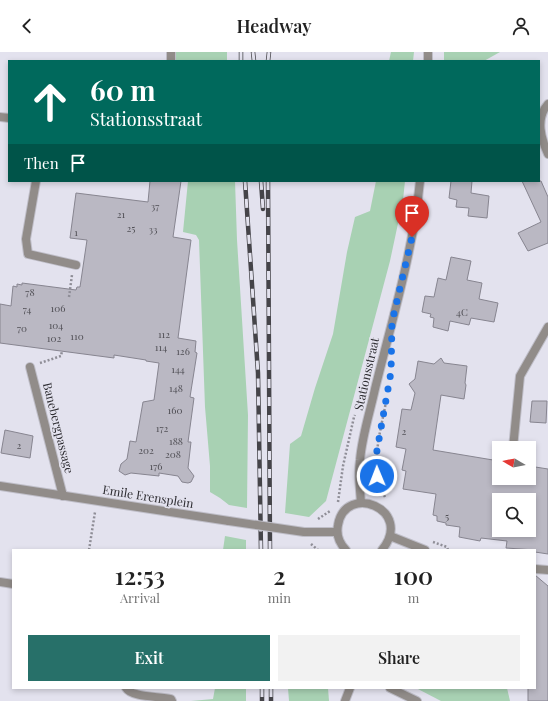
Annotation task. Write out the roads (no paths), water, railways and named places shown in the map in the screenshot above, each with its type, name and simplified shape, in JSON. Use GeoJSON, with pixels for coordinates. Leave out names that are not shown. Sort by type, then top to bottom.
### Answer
{"type":"FeatureCollection","features":[{"type":"Feature","properties":{"kind":"street"},"geometry":{"type":"LineString","coordinates":[[548,104],[540,122],[540,133],[548,154]]}},
{"type":"Feature","properties":{"kind":"street"},"geometry":{"type":"LineString","coordinates":[[36,182],[26,239],[28,254],[75,265]]}},
{"type":"Feature","properties":{"kind":"street","name":"Stationsstraat"},"geometry":{"type":"LineString","coordinates":[[361,503],[359,473],[361,448],[410,251],[420,182]]}},
{"type":"Feature","properties":{"kind":"street"},"geometry":{"type":"LineString","coordinates":[[514,441],[520,376],[548,327]]}},
{"type":"Feature","properties":{"kind":"street","name":"Banebergpassage"},"geometry":{"type":"LineString","coordinates":[[30,367],[63,496]]}},
{"type":"Feature","properties":{"kind":"street","name":"Emile Erensplein"},"geometry":{"type":"LineString","coordinates":[[0,486],[304,532],[337,532]]}},
{"type":"Feature","properties":{"kind":"street"},"geometry":{"type":"LineString","coordinates":[[345,549],[341,544],[337,532],[338,524],[343,513],[353,505],[361,503],[370,503],[377,506],[384,511],[390,523],[390,536],[387,544],[383,549]]}},
{"type":"Feature","properties":{"kind":"street"},"geometry":{"type":"LineString","coordinates":[[390,536],[423,549]]}},
{"type":"Feature","properties":{"kind":"street"},"geometry":{"type":"LineString","coordinates":[[536,569],[548,570]]}},
{"type":"Feature","properties":{"kind":"street"},"geometry":{"type":"LineString","coordinates":[[0,582],[12,584]]}},
{"type":"Feature","properties":{"kind":"street"},"geometry":{"type":"LineString","coordinates":[[127,689],[138,695],[165,697],[171,699],[172,701]]}},
{"type":"Feature","properties":{"kind":"street"},"geometry":{"type":"LineString","coordinates":[[345,701],[350,689]]}},
{"type":"Feature","properties":{"kind":"street"},"geometry":{"type":"LineString","coordinates":[[392,689],[417,701]]}},
{"type":"Feature","properties":{"kind":"railway"},"geometry":{"type":"LineString","coordinates":[[241,52],[241,60]]}},
{"type":"Feature","properties":{"kind":"railway"},"geometry":{"type":"LineString","coordinates":[[253,52],[254,60]]}},
{"type":"Feature","properties":{"kind":"railway"},"geometry":{"type":"LineString","coordinates":[[268,60],[269,52]]}},
{"type":"Feature","properties":{"kind":"railway"},"geometry":{"type":"LineString","coordinates":[[245,182],[258,373],[261,549]]}},
{"type":"Feature","properties":{"kind":"railway"},"geometry":{"type":"LineString","coordinates":[[261,182],[263,209]]}},
{"type":"Feature","properties":{"kind":"railway"},"geometry":{"type":"LineString","coordinates":[[268,182],[270,549]]}},
{"type":"Feature","properties":{"kind":"railway"},"geometry":{"type":"LineString","coordinates":[[262,689],[262,701]]}},
{"type":"Feature","properties":{"kind":"railway"},"geometry":{"type":"LineString","coordinates":[[271,689],[271,701]]}}]}
